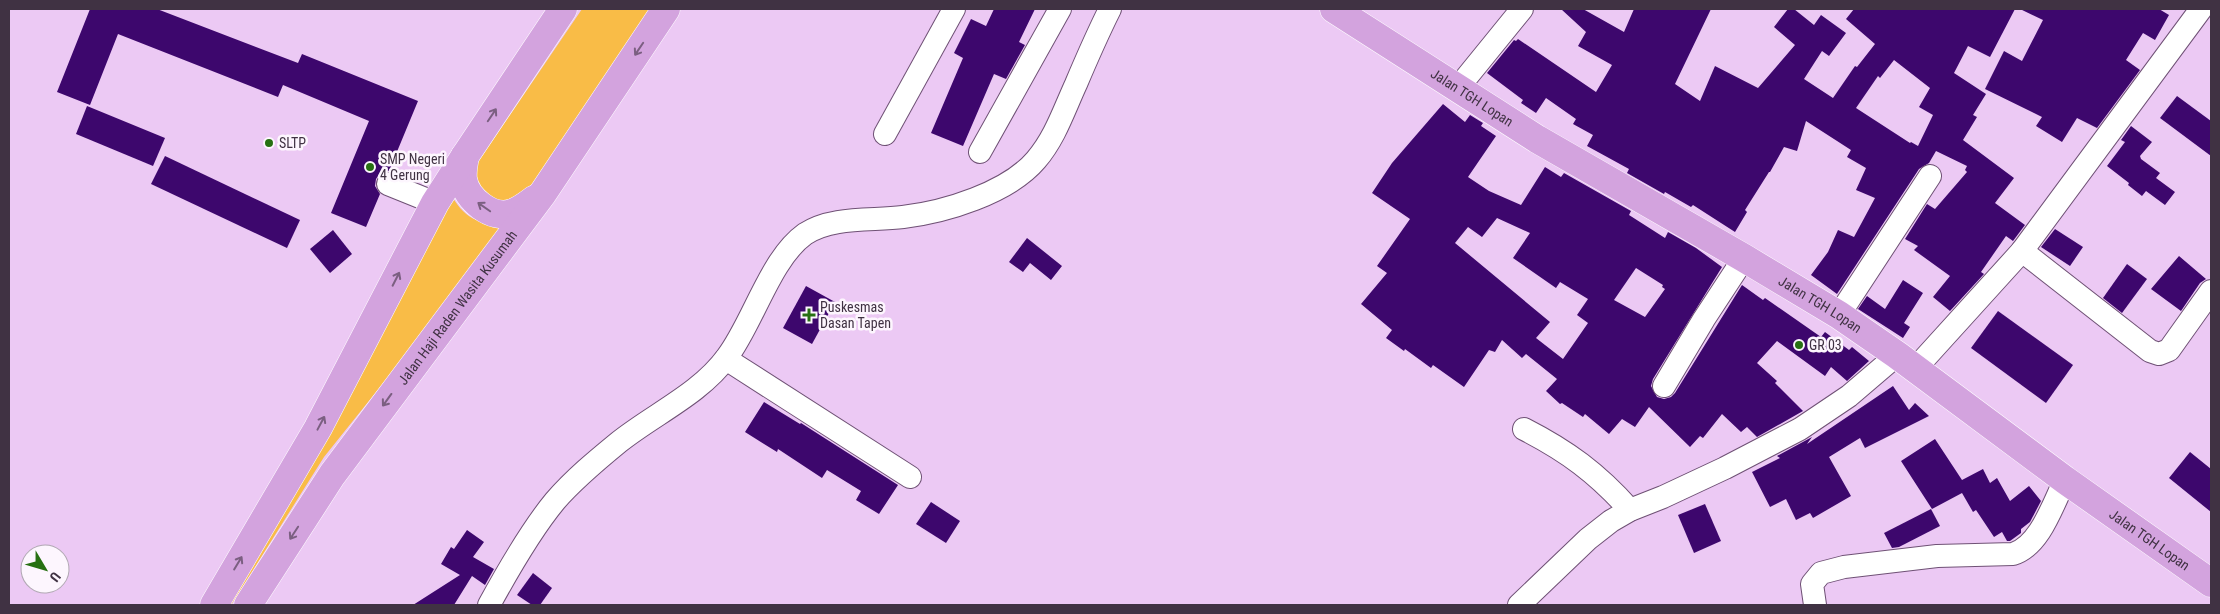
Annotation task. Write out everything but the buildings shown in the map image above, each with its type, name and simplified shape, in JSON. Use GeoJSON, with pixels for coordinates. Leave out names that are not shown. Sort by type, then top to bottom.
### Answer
{"type":"FeatureCollection","features":[{"type":"Feature","properties":{"kind":"highway"},"geometry":{"type":"LineString","coordinates":[[214,605],[318,428],[436,204],[465,156],[563,9]]}},
{"type":"Feature","properties":{"kind":"highway","name":"Jalan Haji Raden Wasita Kusumah"},"geometry":{"type":"LineString","coordinates":[[248,605],[332,475],[542,193],[666,9]]}},
{"type":"Feature","properties":{"kind":"highway"},"geometry":{"type":"LineString","coordinates":[[1334,9],[1409,55]]}},
{"type":"Feature","properties":{"kind":"highway"},"geometry":{"type":"LineString","coordinates":[[1355,9],[1409,55]]}},
{"type":"Feature","properties":{"kind":"highway","name":"Jalan TGH Lopan"},"geometry":{"type":"LineString","coordinates":[[1409,55],[1457,89],[1596,174],[1744,258],[1839,316],[1906,362],[2065,480],[2211,583]]}},
{"type":"Feature","properties":{"kind":"highway"},"geometry":{"type":"LineString","coordinates":[[465,156],[463,179],[465,186],[479,203],[492,212],[505,215],[512,213],[542,193]]}},
{"type":"Feature","properties":{"kind":"street"},"geometry":{"type":"LineString","coordinates":[[885,134],[954,9]]}},
{"type":"Feature","properties":{"kind":"street"},"geometry":{"type":"LineString","coordinates":[[980,152],[1060,9]]}},
{"type":"Feature","properties":{"kind":"street"},"geometry":{"type":"LineString","coordinates":[[489,605],[531,536],[561,495],[620,441],[684,396],[726,359],[789,249],[806,233],[817,228],[836,224],[903,217],[943,209],[981,196],[1021,175],[1034,162],[1052,137],[1110,9]]}},
{"type":"Feature","properties":{"kind":"street"},"geometry":{"type":"LineString","coordinates":[[1457,89],[1522,9]]}},
{"type":"Feature","properties":{"kind":"street"},"geometry":{"type":"LineString","coordinates":[[1519,605],[1588,539],[1610,521],[1630,510],[1664,497],[1726,468],[1800,429],[1849,396],[1906,362],[2022,251],[2201,9]]}},
{"type":"Feature","properties":{"kind":"street"},"geometry":{"type":"LineString","coordinates":[[1839,316],[1930,176]]}},
{"type":"Feature","properties":{"kind":"street"},"geometry":{"type":"LineString","coordinates":[[388,184],[436,204]]}},
{"type":"Feature","properties":{"kind":"street"},"geometry":{"type":"LineString","coordinates":[[2022,251],[2150,351],[2159,354],[2169,350],[2211,291]]}},
{"type":"Feature","properties":{"kind":"street"},"geometry":{"type":"LineString","coordinates":[[1664,386],[1704,319],[1744,258]]}},
{"type":"Feature","properties":{"kind":"street"},"geometry":{"type":"LineString","coordinates":[[726,359],[910,477]]}},
{"type":"Feature","properties":{"kind":"street"},"geometry":{"type":"LineString","coordinates":[[1524,429],[1576,459],[1603,481],[1630,510]]}},
{"type":"Feature","properties":{"kind":"street"},"geometry":{"type":"LineString","coordinates":[[1815,605],[1812,584],[1817,576],[1826,571],[1859,565],[1937,556],[2012,554],[2019,552],[2036,538],[2065,480]]}},
{"type":"Feature","properties":{"kind":"shaded area"},"geometry":{"type":"Polygon","coordinates":[[[582,9],[653,9],[520,205],[477,196],[472,171],[582,9]]]}},
{"type":"Feature","properties":{"kind":"shaded area"},"geometry":{"type":"Polygon","coordinates":[[[448,190],[460,208],[472,218],[488,223],[509,226],[324,457],[231,605],[217,605],[448,190]]]}},
{"type":"Feature","properties":{"kind":"place","name":"SLTP"},"geometry":{"type":"Point","coordinates":[269,143]}},
{"type":"Feature","properties":{"kind":"place","name":"SMP Negeri 4 Gerung"},"geometry":{"type":"Point","coordinates":[370,167]}},
{"type":"Feature","properties":{"kind":"place","name":"Puskesmas Dasan Tapen"},"geometry":{"type":"Point","coordinates":[809,315]}},
{"type":"Feature","properties":{"kind":"place","name":"GR 03"},"geometry":{"type":"Point","coordinates":[1799,345]}}]}
